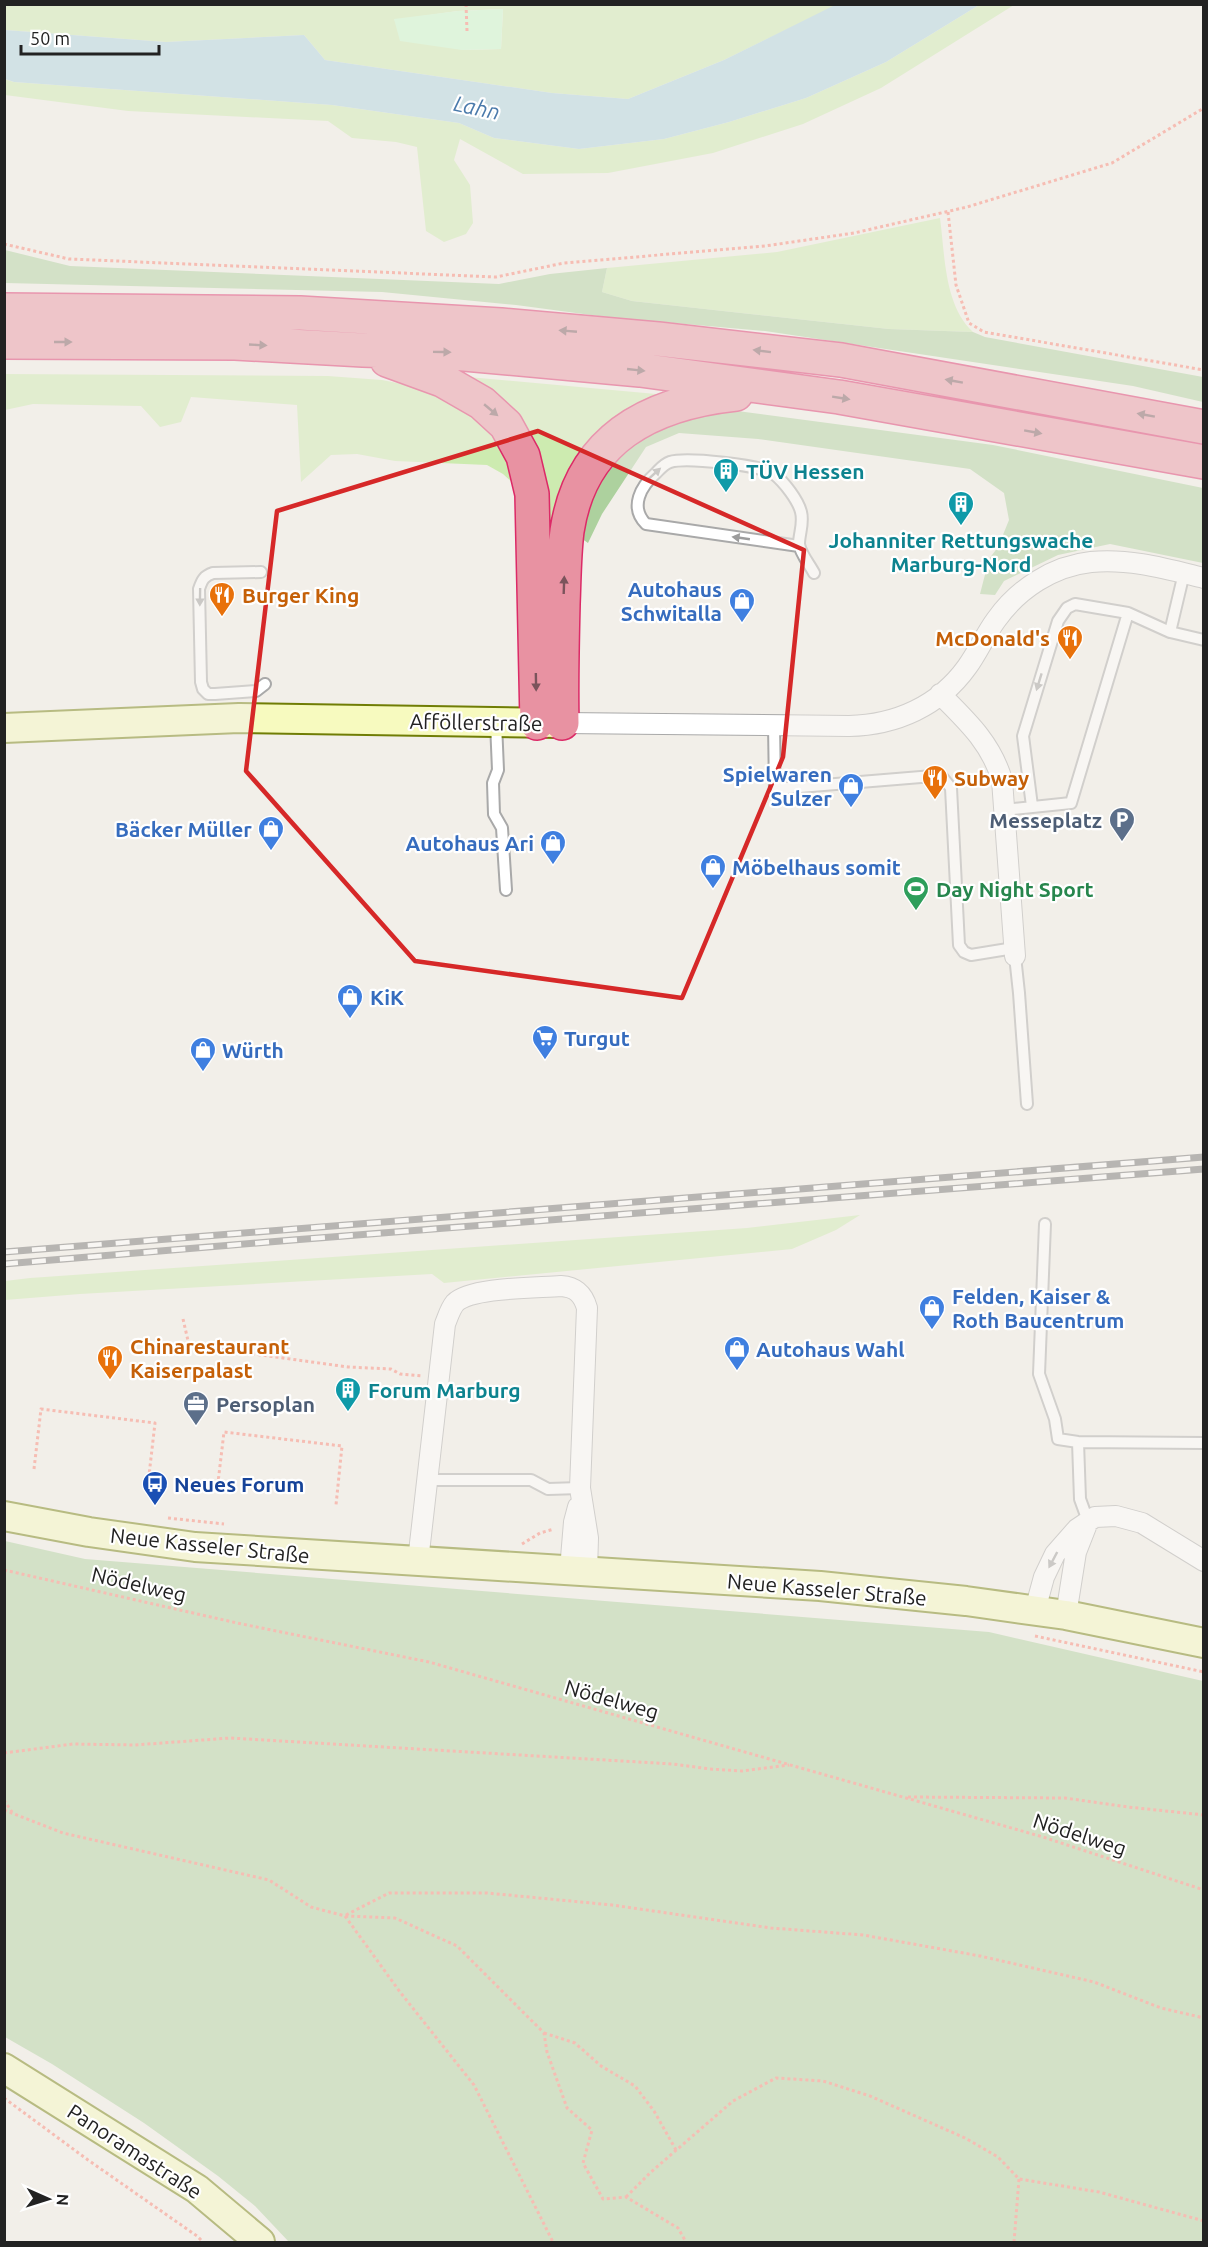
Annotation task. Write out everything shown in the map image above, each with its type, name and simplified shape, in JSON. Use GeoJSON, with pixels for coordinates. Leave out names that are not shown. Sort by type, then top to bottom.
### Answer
{"type":"FeatureCollection","features":[{"type":"Feature","properties":{"kind":"highway"},"geometry":{"type":"LineString","coordinates":[[4,310],[300,313],[501,325],[658,339],[842,360],[1203,427]]}},
{"type":"Feature","properties":{"kind":"highway"},"geometry":{"type":"LineString","coordinates":[[4,342],[235,343],[363,351],[453,353],[640,370],[839,397],[1203,462]]}},
{"type":"Feature","properties":{"kind":"highway"},"geometry":{"type":"LineString","coordinates":[[363,351],[442,380],[468,394],[506,425],[519,446],[527,468],[532,494],[549,723]]}},
{"type":"Feature","properties":{"kind":"highway"},"geometry":{"type":"LineString","coordinates":[[549,723],[564,584],[567,531],[578,494],[596,458],[611,441],[639,421],[679,404],[702,398],[783,389]]}},
{"type":"Feature","properties":{"kind":"main road","name":"Afföllerstraße"},"geometry":{"type":"LineString","coordinates":[[4,728],[239,718],[549,723]]}},
{"type":"Feature","properties":{"kind":"main road","name":"Neue Kasseler Straße"},"geometry":{"type":"LineString","coordinates":[[4,1515],[89,1532],[195,1547],[820,1586],[966,1601],[1066,1615],[1203,1643]]}},
{"type":"Feature","properties":{"kind":"main road","name":"Panoramastraße"},"geometry":{"type":"LineString","coordinates":[[4,2068],[197,2189],[260,2242]]}},
{"type":"Feature","properties":{"kind":"street","name":"Afföllerstraße"},"geometry":{"type":"LineString","coordinates":[[549,723],[869,725],[903,717],[917,711],[940,694],[967,667],[995,620],[1009,604],[1046,575],[1089,562],[1128,561],[1203,578]]}},
{"type":"Feature","properties":{"kind":"street"},"geometry":{"type":"LineString","coordinates":[[940,694],[970,722],[986,745],[1002,780],[1015,952]]}},
{"type":"Feature","properties":{"kind":"street"},"geometry":{"type":"LineString","coordinates":[[418,1561],[445,1324],[454,1304],[464,1297],[478,1293],[561,1286],[578,1291],[585,1299],[587,1308],[580,1492],[574,1529],[579,1570]]}},
{"type":"Feature","properties":{"kind":"street"},"geometry":{"type":"LineString","coordinates":[[579,1570],[588,1538],[580,1492]]}},
{"type":"Feature","properties":{"kind":"street"},"geometry":{"type":"LineString","coordinates":[[1035,1610],[1044,1577],[1055,1554],[1065,1541],[1095,1517],[1116,1516],[1142,1523],[1203,1561]]}},
{"type":"Feature","properties":{"kind":"street"},"geometry":{"type":"LineString","coordinates":[[1066,1615],[1076,1552],[1088,1521]]}},
{"type":"Feature","properties":{"kind":"lane"},"geometry":{"type":"LineString","coordinates":[[799,546],[646,524],[640,518],[637,507],[639,494],[645,482],[667,463],[692,460],[762,469],[774,474],[792,496],[801,512],[799,546],[814,573]]}},
{"type":"Feature","properties":{"kind":"lane"},"geometry":{"type":"LineString","coordinates":[[261,572],[213,573],[201,580],[199,589],[201,682],[203,689],[215,694],[256,691],[265,684]]}},
{"type":"Feature","properties":{"kind":"lane"},"geometry":{"type":"LineString","coordinates":[[1170,632],[1184,573]]}},
{"type":"Feature","properties":{"kind":"lane"},"geometry":{"type":"LineString","coordinates":[[1032,806],[1023,736],[1058,621],[1067,608],[1075,604],[1128,613],[1170,632],[1203,640]]}},
{"type":"Feature","properties":{"kind":"lane"},"geometry":{"type":"LineString","coordinates":[[1004,810],[1071,803],[1128,613]]}},
{"type":"Feature","properties":{"kind":"lane"},"geometry":{"type":"LineString","coordinates":[[496,722],[498,770],[493,783],[494,814],[502,828],[506,890]]}},
{"type":"Feature","properties":{"kind":"lane"},"geometry":{"type":"LineString","coordinates":[[774,725],[775,789],[933,776],[946,780],[951,788],[959,945],[964,952],[971,955],[1015,952],[1027,1104]]}},
{"type":"Feature","properties":{"kind":"lane"},"geometry":{"type":"LineString","coordinates":[[1044,1224],[1040,1374],[1055,1419],[1058,1439],[1078,1442],[1203,1443]]}},
{"type":"Feature","properties":{"kind":"lane"},"geometry":{"type":"LineString","coordinates":[[1078,1442],[1080,1499],[1088,1521]]}},
{"type":"Feature","properties":{"kind":"lane"},"geometry":{"type":"LineString","coordinates":[[426,1480],[531,1480],[548,1489],[580,1492]]}},
{"type":"Feature","properties":{"kind":"path"},"geometry":{"type":"LineString","coordinates":[[466,4],[468,31]]}},
{"type":"Feature","properties":{"kind":"path"},"geometry":{"type":"LineString","coordinates":[[4,244],[69,259],[496,277],[564,263],[765,246],[854,233],[948,212],[1112,163],[1203,108]]}},
{"type":"Feature","properties":{"kind":"path"},"geometry":{"type":"LineString","coordinates":[[948,212],[956,285],[969,323],[976,328],[984,332],[1203,370]]}},
{"type":"Feature","properties":{"kind":"path"},"geometry":{"type":"LineString","coordinates":[[183,1319],[189,1345],[348,1367],[391,1369],[400,1374],[438,1379]]}},
{"type":"Feature","properties":{"kind":"path"},"geometry":{"type":"LineString","coordinates":[[34,1469],[41,1409],[155,1423],[148,1484]]}},
{"type":"Feature","properties":{"kind":"path"},"geometry":{"type":"LineString","coordinates":[[217,1491],[224,1432],[263,1436],[342,1446],[336,1505]]}},
{"type":"Feature","properties":{"kind":"path"},"geometry":{"type":"LineString","coordinates":[[162,1517],[232,1524]]}},
{"type":"Feature","properties":{"kind":"path"},"geometry":{"type":"LineString","coordinates":[[519,1546],[540,1533],[550,1530],[574,1529]]}},
{"type":"Feature","properties":{"kind":"path","name":"Nödelweg"},"geometry":{"type":"LineString","coordinates":[[4,1570],[237,1623],[429,1662],[1042,1837],[1203,1890]]}},
{"type":"Feature","properties":{"kind":"path"},"geometry":{"type":"LineString","coordinates":[[4,1753],[73,1744],[135,1745],[230,1738],[281,1742],[332,1742],[673,1764],[742,1771],[791,1764]]}},
{"type":"Feature","properties":{"kind":"path"},"geometry":{"type":"LineString","coordinates":[[904,1797],[1065,1798],[1203,1815]]}},
{"type":"Feature","properties":{"kind":"path"},"geometry":{"type":"LineString","coordinates":[[4,1800],[13,1814]]}},
{"type":"Feature","properties":{"kind":"path"},"geometry":{"type":"LineString","coordinates":[[4,1810],[63,1833],[269,1880],[311,1907],[345,1916],[395,1918],[457,1946],[544,2033],[575,2043],[601,2066],[635,2086],[654,2111],[676,2150]]}},
{"type":"Feature","properties":{"kind":"path"},"geometry":{"type":"LineString","coordinates":[[345,1916],[389,1893],[487,1893],[612,1905],[771,1928],[862,1935],[980,1956],[1094,1982],[1161,2008],[1203,2018]]}},
{"type":"Feature","properties":{"kind":"path"},"geometry":{"type":"LineString","coordinates":[[345,1916],[400,1992],[474,2085],[554,2242]]}},
{"type":"Feature","properties":{"kind":"path"},"geometry":{"type":"LineString","coordinates":[[544,2033],[567,2108],[592,2130],[583,2163],[603,2199],[626,2197],[678,2228],[686,2242]]}},
{"type":"Feature","properties":{"kind":"path"},"geometry":{"type":"LineString","coordinates":[[626,2197],[733,2101],[776,2078],[823,2081],[870,2096],[965,2138],[998,2157],[1019,2179],[1099,2192],[1203,2221]]}},
{"type":"Feature","properties":{"kind":"path"},"geometry":{"type":"LineString","coordinates":[[4,2098],[197,2236],[202,2242]]}},
{"type":"Feature","properties":{"kind":"path"},"geometry":{"type":"LineString","coordinates":[[1014,2242],[1019,2179]]}},
{"type":"Feature","properties":{"kind":"highlighted area"},"geometry":{"type":"Polygon","coordinates":[[[538,431],[804,550],[783,757],[682,998],[415,961],[246,771],[277,511],[538,431]]]}},
{"type":"Feature","properties":{"kind":"green space"},"geometry":{"type":"Polygon","coordinates":[[[4,5],[837,5],[724,60],[628,99],[552,93],[325,60],[304,35],[166,42],[5,30],[4,5]],[[503,9],[458,11],[394,20],[462,50],[501,49],[503,9]]]}},
{"type":"Feature","properties":{"kind":"green space"},"geometry":{"type":"Polygon","coordinates":[[[979,5],[1014,5],[881,88],[803,124],[713,153],[608,173],[523,174],[460,139],[454,160],[470,185],[473,223],[466,234],[444,242],[426,231],[417,147],[396,142],[352,138],[328,121],[128,111],[5,95],[4,79],[14,82],[332,105],[459,123],[494,138],[579,149],[664,139],[806,98],[886,62],[979,5]]]}},
{"type":"Feature","properties":{"kind":"green space"},"geometry":{"type":"Polygon","coordinates":[[[503,9],[501,49],[462,50],[400,41],[394,19],[458,11],[503,9]]]}},
{"type":"Feature","properties":{"kind":"green space"},"geometry":{"type":"Polygon","coordinates":[[[940,218],[951,294],[963,321],[973,332],[889,329],[632,301],[602,292],[607,268],[777,252],[940,218]]]}},
{"type":"Feature","properties":{"kind":"green space"},"geometry":{"type":"Polygon","coordinates":[[[5,250],[70,266],[499,284],[550,274],[607,268],[602,292],[632,301],[889,329],[973,332],[985,337],[1203,377],[1203,402],[1133,386],[765,331],[606,317],[516,305],[382,292],[5,283],[5,250]]]}},
{"type":"Feature","properties":{"kind":"green space"},"geometry":{"type":"Polygon","coordinates":[[[5,374],[328,376],[382,380],[438,391],[493,432],[517,474],[516,486],[503,474],[487,465],[395,461],[357,454],[331,455],[301,482],[297,405],[191,397],[181,422],[160,427],[141,406],[33,404],[5,410],[5,374]]]}},
{"type":"Feature","properties":{"kind":"green space"},"geometry":{"type":"Polygon","coordinates":[[[468,377],[667,395],[598,442],[551,694],[547,533],[468,377]]]}},
{"type":"Feature","properties":{"kind":"green space"},"geometry":{"type":"Polygon","coordinates":[[[707,407],[993,445],[1203,488],[1203,563],[1110,544],[1058,555],[1004,581],[995,595],[980,594],[989,559],[998,547],[1009,520],[1004,493],[970,469],[758,439],[679,433],[646,447],[602,514],[588,543],[578,536],[601,478],[619,452],[630,441],[648,428],[707,407]]]}},
{"type":"Feature","properties":{"kind":"green space"},"geometry":{"type":"Polygon","coordinates":[[[860,1215],[836,1230],[792,1249],[444,1283],[432,1274],[5,1300],[5,1281],[30,1278],[747,1228],[860,1215]]]}},
{"type":"Feature","properties":{"kind":"green space"},"geometry":{"type":"Polygon","coordinates":[[[5,1541],[85,1559],[989,1632],[1203,1681],[1203,2242],[289,2242],[255,2206],[218,2176],[144,2123],[5,2037],[5,1541]]]}},
{"type":"Feature","properties":{"kind":"water","name":"Lahn"},"geometry":{"type":"Polygon","coordinates":[[[837,4],[979,5],[886,62],[806,98],[664,139],[579,149],[494,138],[459,123],[332,105],[14,82],[5,79],[5,30],[166,42],[304,35],[325,60],[552,93],[628,99],[724,60],[837,4]]]}},
{"type":"Feature","properties":{"kind":"railway"},"geometry":{"type":"LineString","coordinates":[[4,1252],[1204,1157]]}},
{"type":"Feature","properties":{"kind":"railway"},"geometry":{"type":"LineString","coordinates":[[4,1264],[1204,1169]]}},
{"type":"Feature","properties":{"kind":"place","name":"TÜV Hessen"},"geometry":{"type":"Point","coordinates":[726,494]}},
{"type":"Feature","properties":{"kind":"place","name":"Johanniter Rettungswache Marburg-Nord"},"geometry":{"type":"Point","coordinates":[961,527]}},
{"type":"Feature","properties":{"kind":"place","name":"Burger King"},"geometry":{"type":"Point","coordinates":[222,618]}},
{"type":"Feature","properties":{"kind":"place","name":"Autohaus Schwitalla"},"geometry":{"type":"Point","coordinates":[742,624]}},
{"type":"Feature","properties":{"kind":"place","name":"McDonald's"},"geometry":{"type":"Point","coordinates":[1070,661]}},
{"type":"Feature","properties":{"kind":"place","name":"Subway"},"geometry":{"type":"Point","coordinates":[935,801]}},
{"type":"Feature","properties":{"kind":"place","name":"Spielwaren Sulzer"},"geometry":{"type":"Point","coordinates":[851,809]}},
{"type":"Feature","properties":{"kind":"place","name":"Messeplatz"},"geometry":{"type":"Point","coordinates":[1122,843]}},
{"type":"Feature","properties":{"kind":"place","name":"Bäcker Müller"},"geometry":{"type":"Point","coordinates":[271,852]}},
{"type":"Feature","properties":{"kind":"place","name":"Autohaus Ari"},"geometry":{"type":"Point","coordinates":[553,866]}},
{"type":"Feature","properties":{"kind":"place","name":"Möbelhaus somit"},"geometry":{"type":"Point","coordinates":[713,890]}},
{"type":"Feature","properties":{"kind":"place","name":"Day Night Sport"},"geometry":{"type":"Point","coordinates":[916,912]}},
{"type":"Feature","properties":{"kind":"place","name":"KiK"},"geometry":{"type":"Point","coordinates":[350,1020]}},
{"type":"Feature","properties":{"kind":"place","name":"Turgut"},"geometry":{"type":"Point","coordinates":[545,1061]}},
{"type":"Feature","properties":{"kind":"place","name":"Würth"},"geometry":{"type":"Point","coordinates":[203,1073]}},
{"type":"Feature","properties":{"kind":"place","name":"Felden, Kaiser & Roth Baucentrum"},"geometry":{"type":"Point","coordinates":[932,1331]}},
{"type":"Feature","properties":{"kind":"place","name":"Autohaus Wahl"},"geometry":{"type":"Point","coordinates":[737,1372]}},
{"type":"Feature","properties":{"kind":"place","name":"Chinarestaurant Kaiserpalast"},"geometry":{"type":"Point","coordinates":[110,1381]}},
{"type":"Feature","properties":{"kind":"place","name":"Forum Marburg"},"geometry":{"type":"Point","coordinates":[348,1413]}},
{"type":"Feature","properties":{"kind":"place","name":"Persoplan"},"geometry":{"type":"Point","coordinates":[196,1427]}},
{"type":"Feature","properties":{"kind":"place","name":"Neues Forum"},"geometry":{"type":"Point","coordinates":[155,1507]}}]}
